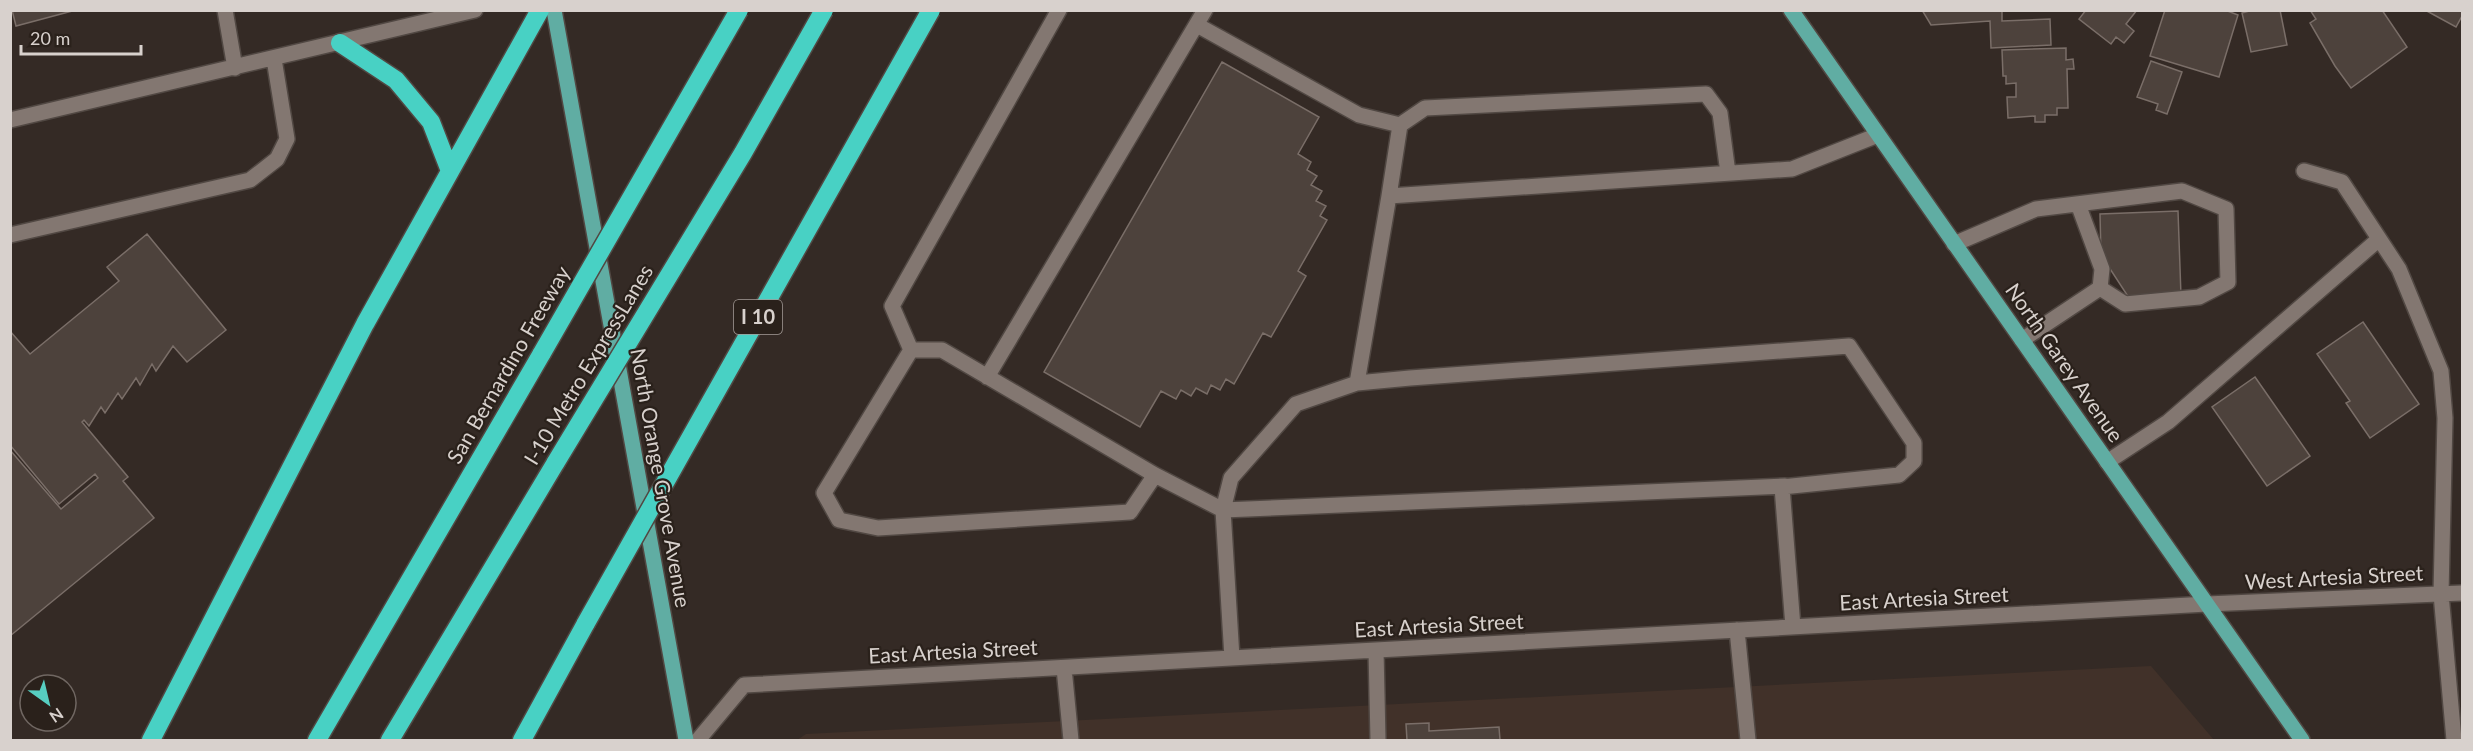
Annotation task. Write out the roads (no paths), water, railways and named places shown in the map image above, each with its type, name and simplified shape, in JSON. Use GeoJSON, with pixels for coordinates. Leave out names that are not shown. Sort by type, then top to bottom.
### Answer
{"type":"FeatureCollection","features":[{"type":"Feature","properties":{"kind":"highway"},"geometry":{"type":"LineString","coordinates":[[151,741],[365,324],[540,10]]}},
{"type":"Feature","properties":{"kind":"highway","name":"San Bernardino Freeway"},"geometry":{"type":"LineString","coordinates":[[317,741],[739,10]]}},
{"type":"Feature","properties":{"kind":"highway","name":"I-10 Metro ExpressLanes"},"geometry":{"type":"LineString","coordinates":[[390,741],[743,153],[824,10]]}},
{"type":"Feature","properties":{"kind":"highway","name":"I 10"},"geometry":{"type":"LineString","coordinates":[[522,741],[931,10]]}},
{"type":"Feature","properties":{"kind":"highway"},"geometry":{"type":"LineString","coordinates":[[340,43],[396,80],[431,122],[450,171]]}},
{"type":"Feature","properties":{"kind":"main road","name":"North Orange Grove Avenue"},"geometry":{"type":"LineString","coordinates":[[554,10],[686,741]]}},
{"type":"Feature","properties":{"kind":"main road","name":"North Garey Avenue"},"geometry":{"type":"LineString","coordinates":[[1791,10],[2302,741]]}},
{"type":"Feature","properties":{"kind":"street"},"geometry":{"type":"LineString","coordinates":[[225,10],[235,68]]}},
{"type":"Feature","properties":{"kind":"street"},"geometry":{"type":"LineString","coordinates":[[10,120],[475,10]]}},
{"type":"Feature","properties":{"kind":"street"},"geometry":{"type":"LineString","coordinates":[[911,350],[892,306],[1059,10]]}},
{"type":"Feature","properties":{"kind":"street"},"geometry":{"type":"LineString","coordinates":[[987,377],[1205,10]]}},
{"type":"Feature","properties":{"kind":"street"},"geometry":{"type":"LineString","coordinates":[[1197,25],[1359,115],[1400,125]]}},
{"type":"Feature","properties":{"kind":"street"},"geometry":{"type":"LineString","coordinates":[[10,235],[250,180],[277,159],[287,139],[274,59]]}},
{"type":"Feature","properties":{"kind":"street"},"geometry":{"type":"LineString","coordinates":[[1357,383],[1400,125],[1425,108],[1706,94],[1720,113],[1728,173]]}},
{"type":"Feature","properties":{"kind":"street"},"geometry":{"type":"LineString","coordinates":[[1389,196],[1792,169],[1878,135]]}},
{"type":"Feature","properties":{"kind":"street"},"geometry":{"type":"LineString","coordinates":[[2304,171],[2342,182],[2398,269],[2440,371],[2445,418],[2441,594],[2454,741]]}},
{"type":"Feature","properties":{"kind":"street"},"geometry":{"type":"LineString","coordinates":[[1954,244],[2036,209],[2182,191],[2226,209],[2228,282],[2199,297],[2125,304],[2100,288]]}},
{"type":"Feature","properties":{"kind":"street"},"geometry":{"type":"LineString","coordinates":[[2078,204],[2102,269],[2100,288]]}},
{"type":"Feature","properties":{"kind":"street"},"geometry":{"type":"LineString","coordinates":[[2108,462],[2168,422],[2379,239]]}},
{"type":"Feature","properties":{"kind":"street"},"geometry":{"type":"LineString","coordinates":[[2022,340],[2100,288]]}},
{"type":"Feature","properties":{"kind":"street"},"geometry":{"type":"LineString","coordinates":[[911,350],[942,350],[1155,475],[1223,510],[1785,486],[1899,475],[1914,461],[1914,443],[1849,346],[1357,383],[1296,404],[1231,478],[1223,510],[1232,658]]}},
{"type":"Feature","properties":{"kind":"street"},"geometry":{"type":"LineString","coordinates":[[911,350],[824,493],[839,520],[878,528],[1130,512],[1155,475]]}},
{"type":"Feature","properties":{"kind":"street"},"geometry":{"type":"LineString","coordinates":[[1785,486],[1782,487],[1793,627]]}},
{"type":"Feature","properties":{"kind":"street","name":"West Artesia Street"},"geometry":{"type":"LineString","coordinates":[[2208,604],[2463,593]]}},
{"type":"Feature","properties":{"kind":"street","name":"East Artesia Street"},"geometry":{"type":"LineString","coordinates":[[698,741],[744,685],[2208,604]]}},
{"type":"Feature","properties":{"kind":"street"},"geometry":{"type":"LineString","coordinates":[[1737,630],[1748,741]]}},
{"type":"Feature","properties":{"kind":"street"},"geometry":{"type":"LineString","coordinates":[[1376,650],[1378,741]]}},
{"type":"Feature","properties":{"kind":"street"},"geometry":{"type":"LineString","coordinates":[[1064,668],[1071,741]]}}]}
